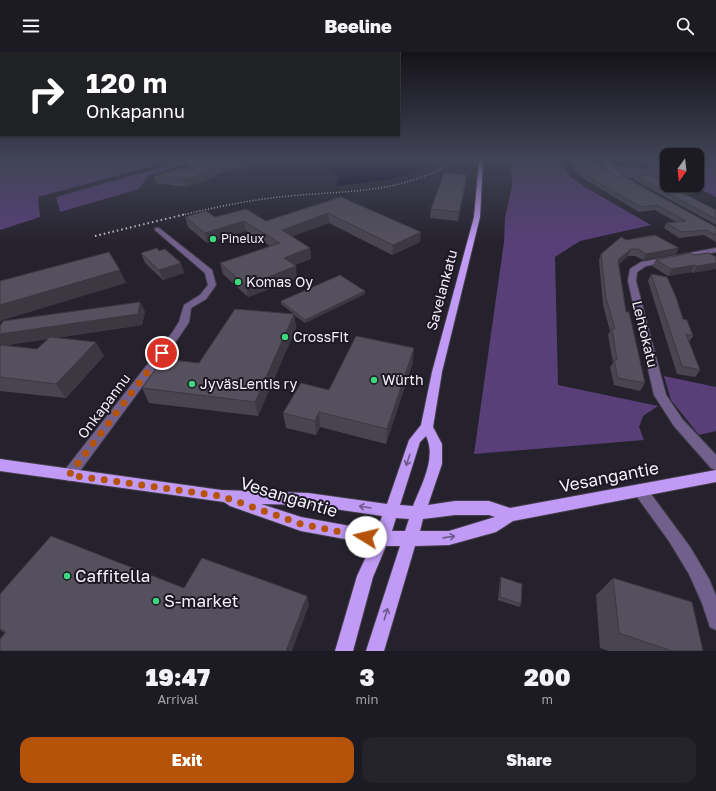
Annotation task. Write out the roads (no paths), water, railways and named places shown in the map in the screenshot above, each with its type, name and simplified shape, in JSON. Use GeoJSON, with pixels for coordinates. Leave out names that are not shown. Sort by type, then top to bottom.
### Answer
{"type":"FeatureCollection","features":[{"type":"Feature","properties":{"kind":"main road","name":"Savelankatu"},"geometry":{"type":"LineString","coordinates":[[427,427],[436,372],[477,217],[479,188]]}},
{"type":"Feature","properties":{"kind":"main road"},"geometry":{"type":"LineString","coordinates":[[344,651],[364,576],[382,539],[415,440],[427,427],[436,444],[435,464],[418,513],[375,651]]}},
{"type":"Feature","properties":{"kind":"main road","name":"Vesangantie"},"geometry":{"type":"LineString","coordinates":[[0,465],[221,496],[308,499],[391,511],[418,513],[455,508],[489,508],[510,515]]}},
{"type":"Feature","properties":{"kind":"main road","name":"Vesangantie"},"geometry":{"type":"LineString","coordinates":[[221,496],[301,524],[382,539],[449,538],[496,526],[510,515],[716,476]]}},
{"type":"Feature","properties":{"kind":"street","name":"Onkapannu"},"geometry":{"type":"LineString","coordinates":[[69,475],[176,335],[184,322],[187,307],[203,297],[212,285],[209,272],[157,229]]}},
{"type":"Feature","properties":{"kind":"street","name":"Lehtokatu"},"geometry":{"type":"LineString","coordinates":[[716,250],[644,264],[634,271],[632,281],[660,394],[668,410],[678,424],[716,464]]}},
{"type":"Feature","properties":{"kind":"street"},"geometry":{"type":"LineString","coordinates":[[640,490],[693,564],[711,601],[716,621]]}},
{"type":"Feature","properties":{"kind":"railway"},"geometry":{"type":"LineString","coordinates":[[182,215],[262,199],[376,188]]}},
{"type":"Feature","properties":{"kind":"railway"},"geometry":{"type":"LineString","coordinates":[[95,236],[186,214]]}},
{"type":"Feature","properties":{"kind":"place","name":"Pinelux"},"geometry":{"type":"Point","coordinates":[213,239]}},
{"type":"Feature","properties":{"kind":"place","name":"Komas Oy"},"geometry":{"type":"Point","coordinates":[238,282]}},
{"type":"Feature","properties":{"kind":"place","name":"CrossFit"},"geometry":{"type":"Point","coordinates":[285,337]}},
{"type":"Feature","properties":{"kind":"place","name":"Würth"},"geometry":{"type":"Point","coordinates":[374,380]}},
{"type":"Feature","properties":{"kind":"place","name":"JyväsLentis ry"},"geometry":{"type":"Point","coordinates":[192,384]}},
{"type":"Feature","properties":{"kind":"place","name":"Caffitella"},"geometry":{"type":"Point","coordinates":[67,576]}},
{"type":"Feature","properties":{"kind":"place","name":"S-market"},"geometry":{"type":"Point","coordinates":[156,601]}}]}
